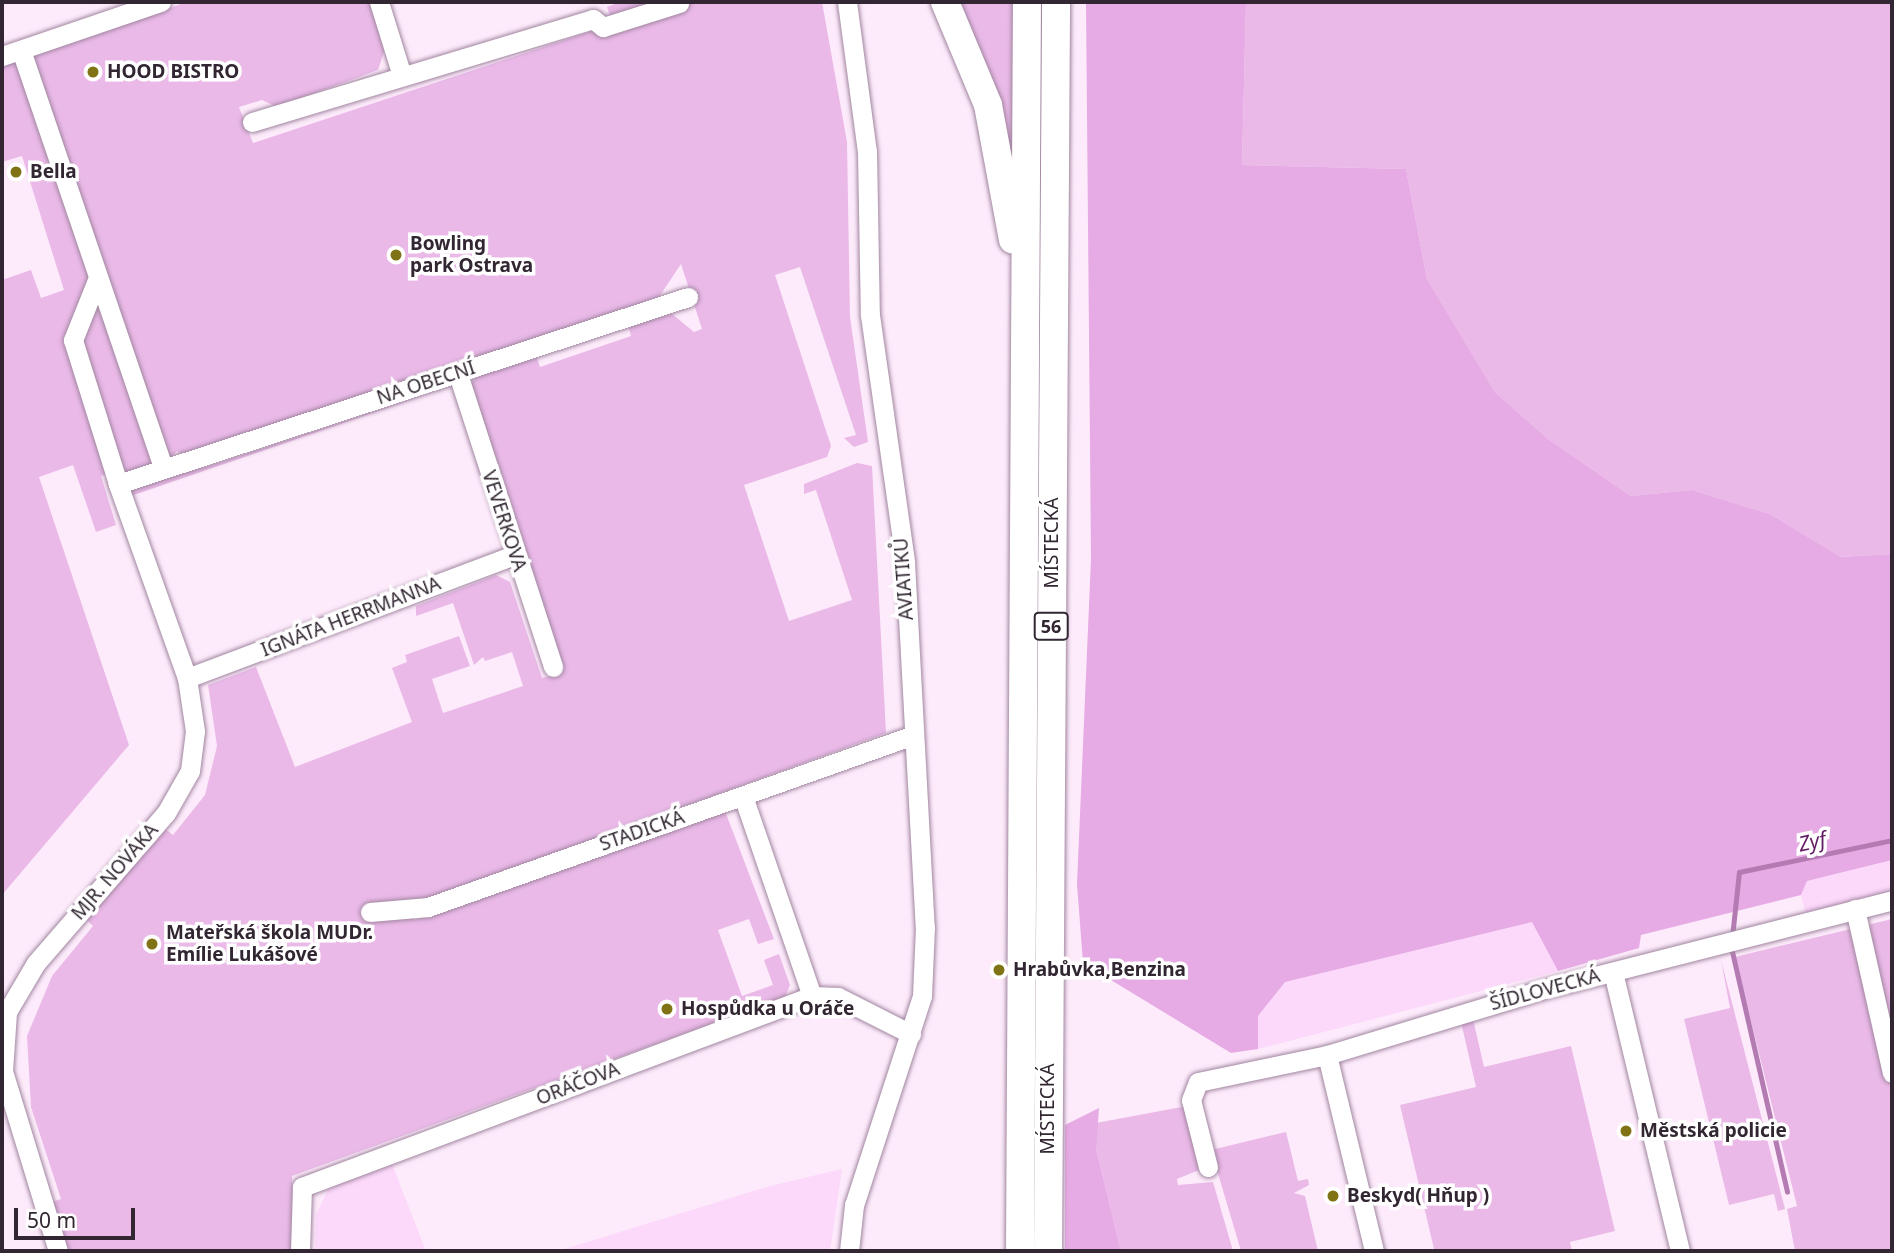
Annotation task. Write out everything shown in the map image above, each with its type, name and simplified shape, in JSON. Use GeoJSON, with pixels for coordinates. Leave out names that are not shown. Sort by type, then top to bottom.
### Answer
{"type":"FeatureCollection","features":[{"type":"Feature","properties":{"kind":"highway","name":"56"},"geometry":{"type":"LineString","coordinates":[[944,2],[988,105],[1026,319]]}},
{"type":"Feature","properties":{"kind":"highway","name":"MÍSTECKÁ"},"geometry":{"type":"LineString","coordinates":[[1020,1251],[1027,2]]}},
{"type":"Feature","properties":{"kind":"highway","name":"MÍSTECKÁ"},"geometry":{"type":"LineString","coordinates":[[1048,1251],[1055,2]]}},
{"type":"Feature","properties":{"kind":"street"},"geometry":{"type":"LineString","coordinates":[[2,57],[161,2]]}},
{"type":"Feature","properties":{"kind":"street"},"geometry":{"type":"LineString","coordinates":[[379,2],[402,76]]}},
{"type":"Feature","properties":{"kind":"street","name":"AVIATIKŮ"},"geometry":{"type":"LineString","coordinates":[[847,2],[867,151],[870,315],[905,562],[911,736],[925,927],[922,996],[912,1034],[870,1151],[849,1251]]}},
{"type":"Feature","properties":{"kind":"street"},"geometry":{"type":"LineString","coordinates":[[251,122],[593,19],[603,27],[679,3]]}},
{"type":"Feature","properties":{"kind":"street"},"geometry":{"type":"LineString","coordinates":[[22,50],[97,280],[163,467],[118,484]]}},
{"type":"Feature","properties":{"kind":"street","name":"MJR. NOVÁKA"},"geometry":{"type":"LineString","coordinates":[[58,1251],[3,1071],[7,1012],[36,963],[166,813],[184,781],[195,731],[187,678],[118,484],[73,340],[97,280]]}},
{"type":"Feature","properties":{"kind":"street","name":"NA OBECNÍ"},"geometry":{"type":"LineString","coordinates":[[163,467],[458,374],[688,297]]}},
{"type":"Feature","properties":{"kind":"street","name":"VEVERKOVA"},"geometry":{"type":"LineString","coordinates":[[458,374],[514,555],[553,667]]}},
{"type":"Feature","properties":{"kind":"street","name":"IGNÁTA HERRMANNA"},"geometry":{"type":"LineString","coordinates":[[187,678],[514,555]]}},
{"type":"Feature","properties":{"kind":"street","name":"STADICKÁ"},"geometry":{"type":"LineString","coordinates":[[370,912],[428,906],[911,736]]}},
{"type":"Feature","properties":{"kind":"street"},"geometry":{"type":"LineString","coordinates":[[743,796],[812,996]]}},
{"type":"Feature","properties":{"kind":"street","name":"ŠÍDLOVECKÁ"},"geometry":{"type":"LineString","coordinates":[[1208,1167],[1191,1100],[1198,1082],[1327,1055],[1613,972],[1892,900]]}},
{"type":"Feature","properties":{"kind":"street"},"geometry":{"type":"LineString","coordinates":[[1854,909],[1892,1073]]}},
{"type":"Feature","properties":{"kind":"street"},"geometry":{"type":"LineString","coordinates":[[1613,972],[1680,1251]]}},
{"type":"Feature","properties":{"kind":"street","name":"ORÁČOVA"},"geometry":{"type":"LineString","coordinates":[[300,1251],[302,1187],[812,996],[838,997],[912,1034]]}},
{"type":"Feature","properties":{"kind":"street"},"geometry":{"type":"LineString","coordinates":[[1327,1055],[1374,1251]]}},
{"type":"Feature","properties":{"kind":"shaded area"},"geometry":{"type":"Polygon","coordinates":[[[187,2],[370,2],[385,49],[378,70],[277,107],[262,100],[239,107],[253,143],[613,24],[607,7],[620,2],[822,2],[847,142],[850,317],[868,442],[854,447],[844,438],[856,435],[800,267],[775,275],[831,446],[827,457],[744,485],[789,621],[852,600],[816,490],[804,494],[804,484],[857,463],[872,466],[886,733],[409,906],[415,920],[725,811],[774,939],[758,944],[749,919],[718,930],[742,996],[773,985],[764,960],[779,954],[790,985],[785,997],[292,1176],[294,1251],[66,1251],[49,1203],[61,1199],[31,1107],[27,1036],[52,976],[93,926],[85,918],[164,828],[173,835],[205,795],[217,746],[208,685],[256,667],[295,767],[412,722],[392,668],[407,662],[405,655],[459,636],[470,666],[432,679],[443,713],[523,686],[512,652],[485,661],[483,657],[474,665],[453,603],[416,616],[416,606],[496,575],[510,582],[542,678],[561,673],[470,385],[478,375],[536,355],[540,367],[631,336],[628,324],[671,313],[694,332],[702,329],[681,264],[659,297],[183,455],[177,451],[155,475],[206,467],[448,387],[131,496],[122,469],[101,476],[116,525],[96,532],[73,465],[39,477],[129,745],[2,895],[2,280],[31,270],[41,298],[64,290],[22,156],[2,162],[2,64],[187,2]]]}},
{"type":"Feature","properties":{"kind":"shaded area"},"geometry":{"type":"Polygon","coordinates":[[[945,2],[1026,2],[1026,319],[998,149],[945,2]]]}},
{"type":"Feature","properties":{"kind":"shaded area"},"geometry":{"type":"Polygon","coordinates":[[[1086,2],[1246,2],[1242,165],[1406,169],[1427,279],[1495,392],[1548,439],[1631,496],[1692,490],[1770,514],[1841,557],[1892,554],[1892,860],[1807,881],[1801,895],[1641,935],[1639,948],[1558,971],[1532,922],[1285,982],[1258,1016],[1258,1049],[1231,1053],[1083,963],[1077,884],[1091,559],[1086,2]]]}},
{"type":"Feature","properties":{"kind":"shaded area"},"geometry":{"type":"Polygon","coordinates":[[[1246,2],[1892,2],[1892,554],[1841,557],[1770,514],[1692,490],[1631,496],[1548,439],[1495,392],[1427,279],[1406,169],[1242,165],[1246,2]]]}},
{"type":"Feature","properties":{"kind":"shaded area"},"geometry":{"type":"Polygon","coordinates":[[[1892,860],[1892,891],[1806,915],[1801,895],[1807,881],[1892,860]]]}},
{"type":"Feature","properties":{"kind":"shaded area"},"geometry":{"type":"Polygon","coordinates":[[[1892,919],[1892,1251],[1795,1251],[1787,1209],[1797,1206],[1735,957],[1892,919]]]}},
{"type":"Feature","properties":{"kind":"shaded area"},"geometry":{"type":"Polygon","coordinates":[[[1532,922],[1558,971],[1258,1049],[1258,1016],[1285,982],[1532,922]]]}},
{"type":"Feature","properties":{"kind":"shaded area"},"geometry":{"type":"Polygon","coordinates":[[[1721,960],[1785,1209],[1778,1211],[1774,1194],[1729,1205],[1684,1019],[1730,1008],[1721,960]]]}},
{"type":"Feature","properties":{"kind":"shaded area"},"geometry":{"type":"Polygon","coordinates":[[[1473,1019],[1484,1067],[1571,1046],[1615,1231],[1570,1242],[1572,1251],[1426,1251],[1434,1249],[1400,1105],[1476,1087],[1461,1022],[1473,1019]]]}},
{"type":"Feature","properties":{"kind":"shaded area"},"geometry":{"type":"Polygon","coordinates":[[[1187,1106],[1199,1170],[1177,1179],[1178,1185],[1213,1182],[1233,1251],[1121,1251],[1096,1149],[1096,1123],[1187,1106]]]}},
{"type":"Feature","properties":{"kind":"shaded area"},"geometry":{"type":"Polygon","coordinates":[[[1099,1108],[1096,1149],[1121,1251],[1065,1251],[1065,1125],[1099,1108]]]}},
{"type":"Feature","properties":{"kind":"shaded area"},"geometry":{"type":"Polygon","coordinates":[[[1286,1132],[1298,1181],[1308,1179],[1309,1185],[1294,1193],[1305,1196],[1318,1251],[1241,1251],[1211,1150],[1286,1132]]]}},
{"type":"Feature","properties":{"kind":"shaded area"},"geometry":{"type":"Polygon","coordinates":[[[392,1164],[426,1251],[315,1251],[316,1214],[329,1188],[392,1164]]]}},
{"type":"Feature","properties":{"kind":"shaded area"},"geometry":{"type":"Polygon","coordinates":[[[842,1169],[830,1251],[558,1251],[770,1186],[842,1169]]]}},
{"type":"Feature","properties":{"kind":"waterway","name":"Zyf"},"geometry":{"type":"LineString","coordinates":[[1732,937],[1739,872],[1892,840]]}},
{"type":"Feature","properties":{"kind":"waterway"},"geometry":{"type":"LineString","coordinates":[[1731,947],[1787,1192]]}},
{"type":"Feature","properties":{"kind":"place","name":"HOOD BISTRO"},"geometry":{"type":"Point","coordinates":[93,72]}},
{"type":"Feature","properties":{"kind":"place","name":"Bella"},"geometry":{"type":"Point","coordinates":[16,172]}},
{"type":"Feature","properties":{"kind":"place","name":"Bowling park Ostrava"},"geometry":{"type":"Point","coordinates":[396,255]}},
{"type":"Feature","properties":{"kind":"place","name":"Mateřská škola MUDr. Emílie Lukášové"},"geometry":{"type":"Point","coordinates":[152,944]}},
{"type":"Feature","properties":{"kind":"place","name":"Hrabůvka,Benzina"},"geometry":{"type":"Point","coordinates":[999,970]}},
{"type":"Feature","properties":{"kind":"place","name":"Hospůdka u Oráče"},"geometry":{"type":"Point","coordinates":[667,1009]}},
{"type":"Feature","properties":{"kind":"place","name":"Městská policie"},"geometry":{"type":"Point","coordinates":[1626,1131]}},
{"type":"Feature","properties":{"kind":"place","name":"Beskyd( Hňup )"},"geometry":{"type":"Point","coordinates":[1333,1196]}}]}
